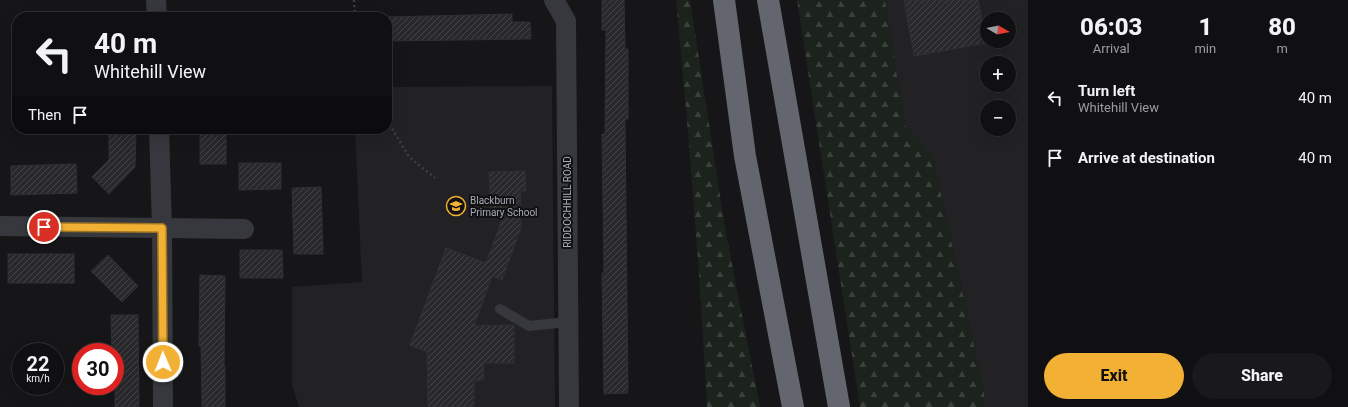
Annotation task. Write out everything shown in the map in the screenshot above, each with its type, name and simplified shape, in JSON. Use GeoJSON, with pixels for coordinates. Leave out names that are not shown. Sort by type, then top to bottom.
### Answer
{"type":"FeatureCollection","features":[{"type":"Feature","properties":{"kind":"highway"},"geometry":{"type":"LineString","coordinates":[[724,0],[745,156],[793,407]]}},
{"type":"Feature","properties":{"kind":"highway"},"geometry":{"type":"LineString","coordinates":[[768,0],[839,407]]}},
{"type":"Feature","properties":{"kind":"street"},"geometry":{"type":"LineString","coordinates":[[156,0],[156,12]]}},
{"type":"Feature","properties":{"kind":"street","name":"RIDDOCHHILL ROAD"},"geometry":{"type":"LineString","coordinates":[[554,0],[566,21],[569,407]]}},
{"type":"Feature","properties":{"kind":"street"},"geometry":{"type":"LineString","coordinates":[[159,134],[162,228],[163,407]]}},
{"type":"Feature","properties":{"kind":"street"},"geometry":{"type":"LineString","coordinates":[[0,226],[244,229]]}},
{"type":"Feature","properties":{"kind":"lane"},"geometry":{"type":"LineString","coordinates":[[500,309],[529,326],[568,322]]}},
{"type":"Feature","properties":{"kind":"path"},"geometry":{"type":"LineString","coordinates":[[354,0],[355,12]]}},
{"type":"Feature","properties":{"kind":"path"},"geometry":{"type":"LineString","coordinates":[[392,128],[409,157],[435,178]]}},
{"type":"Feature","properties":{"kind":"shaded area"},"geometry":{"type":"Polygon","coordinates":[[[885,0],[1028,0],[1028,407],[984,407],[984,392],[933,157],[905,127],[885,0]]]}},
{"type":"Feature","properties":{"kind":"shaded area","name":"Blackburn Primary School"},"geometry":{"type":"Polygon","coordinates":[[[552,86],[555,407],[299,407],[292,384],[292,287],[362,282],[355,134],[392,134],[392,87],[552,86]]]}},
{"type":"Feature","properties":{"kind":"green space"},"geometry":{"type":"Polygon","coordinates":[[[676,0],[690,0],[725,228],[760,407],[707,407],[694,203],[676,0]]]}},
{"type":"Feature","properties":{"kind":"green space"},"geometry":{"type":"Polygon","coordinates":[[[797,0],[885,0],[905,127],[933,157],[984,392],[984,407],[860,407],[797,0]]]}},
{"type":"Feature","properties":{"kind":"building"},"geometry":{"type":"Polygon","coordinates":[[[602,0],[624,0],[625,49],[628,49],[628,119],[625,119],[628,393],[604,394],[602,134],[605,134],[606,30],[602,30],[602,0]]]}},
{"type":"Feature","properties":{"kind":"building"},"geometry":{"type":"Polygon","coordinates":[[[904,0],[978,0],[980,12],[980,44],[914,56],[904,0]]]}},
{"type":"Feature","properties":{"kind":"building"},"geometry":{"type":"Polygon","coordinates":[[[512,14],[512,22],[530,22],[531,39],[392,41],[392,17],[512,14]]]}},
{"type":"Feature","properties":{"kind":"building"},"geometry":{"type":"Polygon","coordinates":[[[109,134],[136,134],[135,167],[109,194],[92,177],[109,160],[109,134]]]}},
{"type":"Feature","properties":{"kind":"building"},"geometry":{"type":"Polygon","coordinates":[[[200,134],[226,134],[226,164],[200,164],[200,134]]]}},
{"type":"Feature","properties":{"kind":"building"},"geometry":{"type":"Polygon","coordinates":[[[239,163],[281,163],[281,189],[239,190],[239,163]]]}},
{"type":"Feature","properties":{"kind":"building"},"geometry":{"type":"Polygon","coordinates":[[[76,164],[77,193],[11,195],[11,166],[76,164]]]}},
{"type":"Feature","properties":{"kind":"building"},"geometry":{"type":"Polygon","coordinates":[[[525,171],[526,191],[520,191],[521,228],[502,280],[492,276],[474,326],[514,325],[514,363],[483,363],[484,380],[474,381],[474,407],[428,407],[427,352],[410,345],[446,248],[486,263],[504,214],[491,214],[489,172],[525,171]]]}},
{"type":"Feature","properties":{"kind":"building"},"geometry":{"type":"Polygon","coordinates":[[[321,187],[323,254],[294,254],[292,188],[321,187]]]}},
{"type":"Feature","properties":{"kind":"building"},"geometry":{"type":"Polygon","coordinates":[[[240,250],[282,250],[283,278],[240,278],[240,250]]]}},
{"type":"Feature","properties":{"kind":"building"},"geometry":{"type":"Polygon","coordinates":[[[8,254],[74,254],[74,283],[8,283],[8,254]]]}},
{"type":"Feature","properties":{"kind":"building"},"geometry":{"type":"Polygon","coordinates":[[[108,255],[138,286],[122,302],[91,271],[108,255]]]}},
{"type":"Feature","properties":{"kind":"building"},"geometry":{"type":"Polygon","coordinates":[[[200,275],[225,276],[225,407],[202,407],[201,346],[199,346],[200,275]]]}},
{"type":"Feature","properties":{"kind":"building"},"geometry":{"type":"Polygon","coordinates":[[[111,315],[138,315],[139,407],[115,407],[115,395],[124,395],[124,343],[112,343],[111,315]]]}},
{"type":"Feature","properties":{"kind":"place","name":"Blackburn Primary School"},"geometry":{"type":"Point","coordinates":[456,206]}},
{"type":"Feature","properties":{"kind":"route"},"geometry":{"type":"LineString","coordinates":[[44,227],[162,228],[163,362]]}}]}
